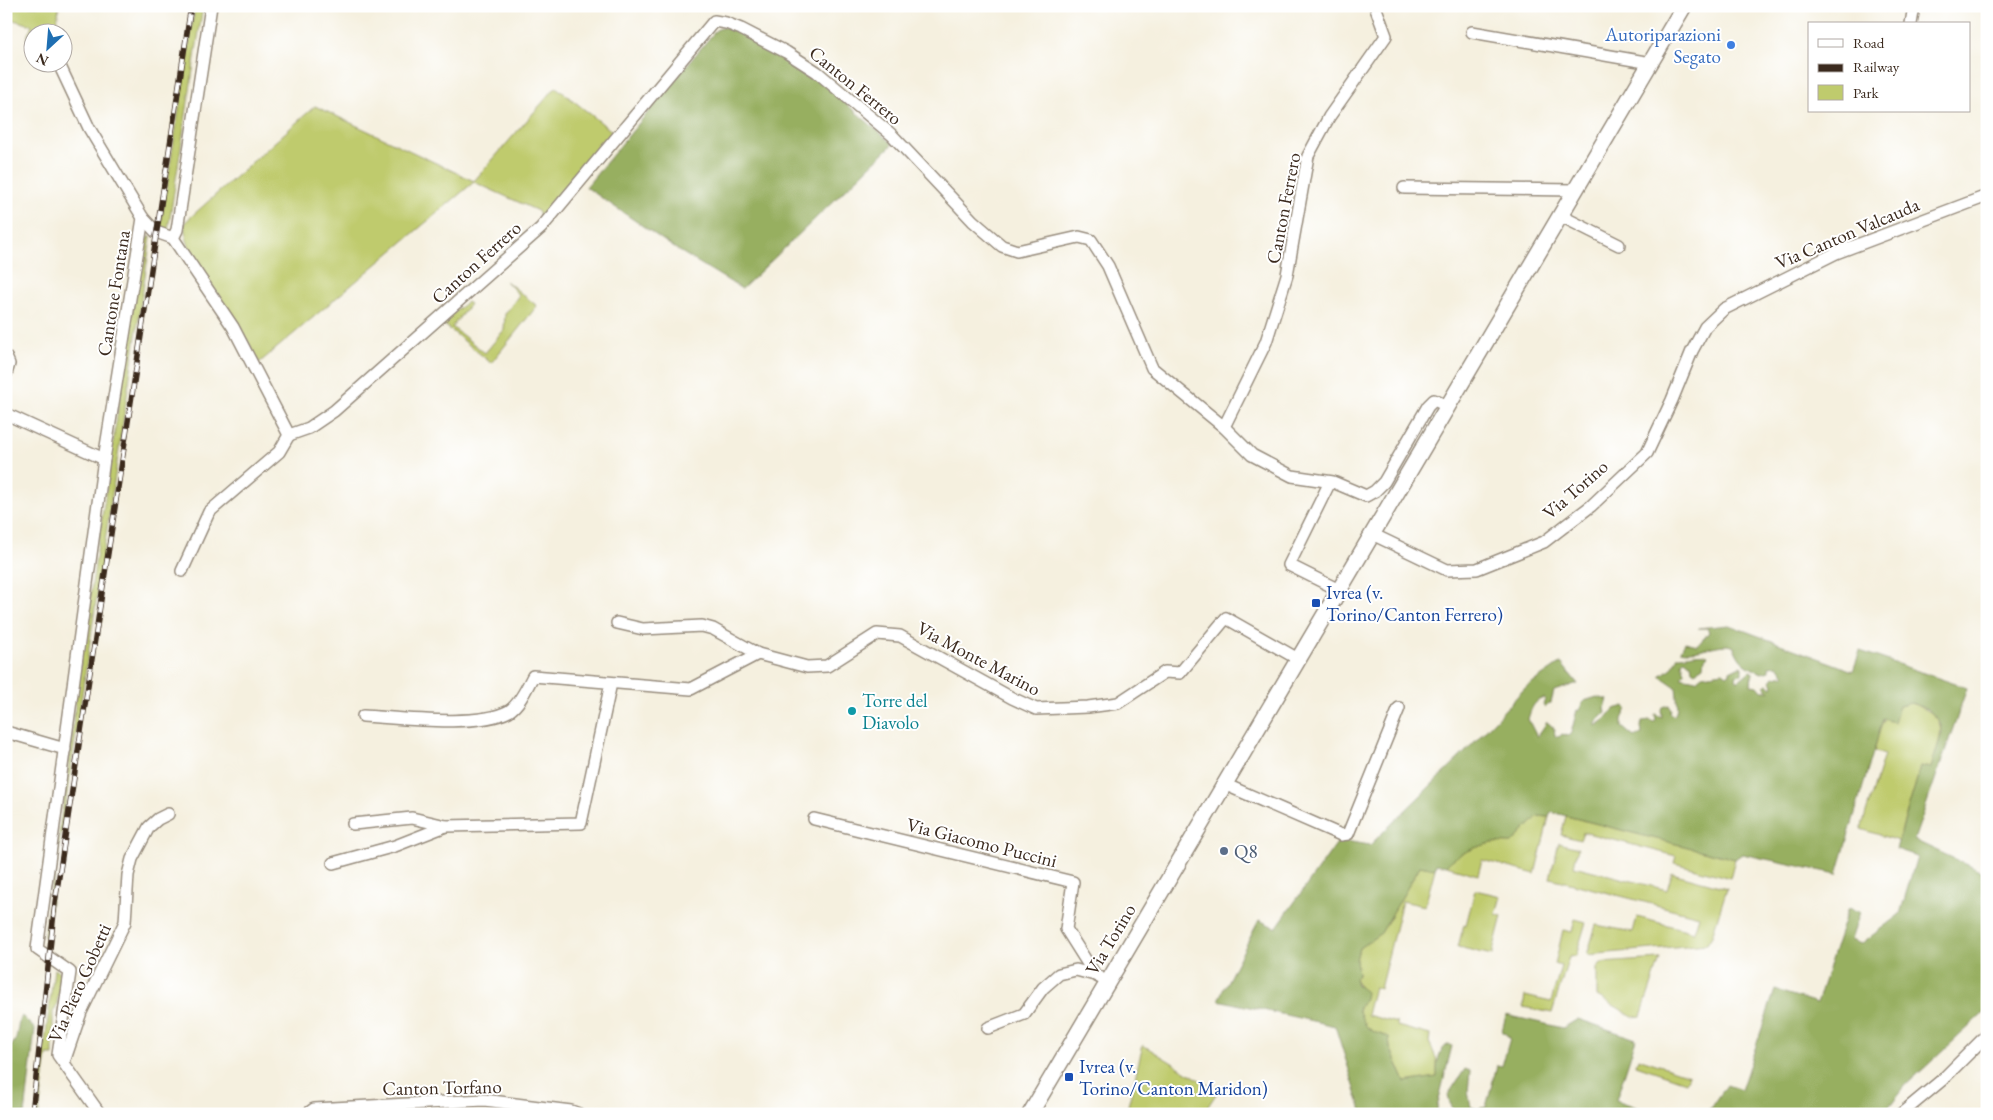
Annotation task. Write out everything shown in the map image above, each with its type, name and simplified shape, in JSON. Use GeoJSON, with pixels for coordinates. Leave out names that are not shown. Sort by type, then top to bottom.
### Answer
{"type":"FeatureCollection","features":[{"type":"Feature","properties":{"kind":"street"},"geometry":{"type":"LineString","coordinates":[[173,238],[177,230],[211,6]]}},
{"type":"Feature","properties":{"kind":"street","name":"Canton Ferrero"},"geometry":{"type":"LineString","coordinates":[[1224,427],[1266,342],[1287,275],[1308,156],[1329,117],[1386,36],[1375,6]]}},
{"type":"Feature","properties":{"kind":"street","name":"Via Torino"},"geometry":{"type":"LineString","coordinates":[[1030,1114],[1102,978],[1224,784],[1684,6]]}},
{"type":"Feature","properties":{"kind":"street"},"geometry":{"type":"LineString","coordinates":[[1911,22],[1914,6]]}},
{"type":"Feature","properties":{"kind":"street","name":"Canton Ferrero"},"geometry":{"type":"LineString","coordinates":[[288,434],[309,428],[334,411],[541,228],[714,21],[741,29],[786,52],[817,72],[892,135],[973,221],[1002,246],[1017,251],[1079,237],[1091,240],[1108,266],[1152,368],[1224,427],[1252,455],[1292,476],[1330,482],[1366,496],[1375,491],[1384,482],[1428,406],[1434,400],[1447,406]]}},
{"type":"Feature","properties":{"kind":"street"},"geometry":{"type":"LineString","coordinates":[[1472,32],[1651,63]]}},
{"type":"Feature","properties":{"kind":"street","name":"Cantone Fontana"},"geometry":{"type":"LineString","coordinates":[[63,72],[89,128],[143,218],[104,459],[64,749]]}},
{"type":"Feature","properties":{"kind":"street"},"geometry":{"type":"LineString","coordinates":[[1404,188],[1575,190]]}},
{"type":"Feature","properties":{"kind":"street","name":"Via Canton Valcauda"},"geometry":{"type":"LineString","coordinates":[[1724,309],[1836,253],[1987,196]]}},
{"type":"Feature","properties":{"kind":"street"},"geometry":{"type":"LineString","coordinates":[[1561,216],[1620,245]]}},
{"type":"Feature","properties":{"kind":"street"},"geometry":{"type":"LineString","coordinates":[[143,218],[156,232],[173,238],[232,328],[288,434],[280,452],[210,512],[182,571]]}},
{"type":"Feature","properties":{"kind":"street","name":"Via Torino"},"geometry":{"type":"LineString","coordinates":[[1372,534],[1447,570],[1477,569],[1544,542],[1591,506],[1647,453],[1705,327],[1724,309]]}},
{"type":"Feature","properties":{"kind":"street"},"geometry":{"type":"LineString","coordinates":[[6,357],[9,364],[6,374]]}},
{"type":"Feature","properties":{"kind":"street"},"geometry":{"type":"LineString","coordinates":[[6,414],[104,459]]}},
{"type":"Feature","properties":{"kind":"street"},"geometry":{"type":"LineString","coordinates":[[1330,482],[1289,565],[1339,590]]}},
{"type":"Feature","properties":{"kind":"street","name":"Via Monte Marino"},"geometry":{"type":"LineString","coordinates":[[617,623],[643,628],[702,626],[713,628],[758,654],[807,667],[827,666],[877,634],[900,636],[1012,698],[1036,709],[1088,708],[1118,702],[1165,672],[1180,673],[1226,618],[1298,659]]}},
{"type":"Feature","properties":{"kind":"street"},"geometry":{"type":"LineString","coordinates":[[364,716],[466,721],[486,718],[510,710],[517,704],[533,676],[691,689],[758,654]]}},
{"type":"Feature","properties":{"kind":"street"},"geometry":{"type":"LineString","coordinates":[[353,824],[412,818],[446,826],[581,823],[611,683]]}},
{"type":"Feature","properties":{"kind":"street"},"geometry":{"type":"LineString","coordinates":[[1224,784],[1341,834],[1348,834],[1399,708]]}},
{"type":"Feature","properties":{"kind":"street"},"geometry":{"type":"LineString","coordinates":[[6,732],[64,749]]}},
{"type":"Feature","properties":{"kind":"street","name":"Via Piero Gobetti"},"geometry":{"type":"LineString","coordinates":[[64,749],[37,949],[70,972],[58,1055],[100,1114]]}},
{"type":"Feature","properties":{"kind":"street","name":"Via Piero Gobetti"},"geometry":{"type":"LineString","coordinates":[[64,1062],[81,1012],[125,922],[128,875],[132,859],[149,827],[158,819],[168,814]]}},
{"type":"Feature","properties":{"kind":"street","name":"Via Giacomo Puccini"},"geometry":{"type":"LineString","coordinates":[[814,819],[1072,882],[1066,929],[1102,978]]}},
{"type":"Feature","properties":{"kind":"street"},"geometry":{"type":"LineString","coordinates":[[333,862],[395,846],[446,826]]}},
{"type":"Feature","properties":{"kind":"street"},"geometry":{"type":"LineString","coordinates":[[988,1028],[1024,1014],[1043,988],[1059,974],[1076,970],[1102,978]]}},
{"type":"Feature","properties":{"kind":"street"},"geometry":{"type":"LineString","coordinates":[[1903,1113],[1942,1080],[1987,1035]]}},
{"type":"Feature","properties":{"kind":"street","name":"Canton Torfano"},"geometry":{"type":"LineString","coordinates":[[306,1114],[314,1109],[484,1100],[571,1111],[579,1114]]}},
{"type":"Feature","properties":{"kind":"green space"},"geometry":{"type":"Polygon","coordinates":[[[10,6],[59,6],[57,22],[22,22],[6,18],[10,6]]]}},
{"type":"Feature","properties":{"kind":"green space"},"geometry":{"type":"Polygon","coordinates":[[[195,6],[203,6],[168,230],[160,230],[195,6]]]}},
{"type":"Feature","properties":{"kind":"green space"},"geometry":{"type":"Polygon","coordinates":[[[724,27],[731,28],[815,77],[893,144],[742,289],[676,249],[586,187],[716,30],[724,27]]]}},
{"type":"Feature","properties":{"kind":"green space"},"geometry":{"type":"Polygon","coordinates":[[[556,87],[613,132],[539,222],[540,216],[538,211],[474,182],[259,363],[237,322],[204,275],[190,250],[184,223],[315,106],[474,181],[556,87]]]}},
{"type":"Feature","properties":{"kind":"green space"},"geometry":{"type":"Polygon","coordinates":[[[151,236],[47,937],[44,936],[70,753],[77,686],[142,247],[147,238],[151,236]]]}},
{"type":"Feature","properties":{"kind":"green space"},"geometry":{"type":"Polygon","coordinates":[[[506,281],[537,306],[491,363],[441,322],[467,302],[470,304],[452,327],[485,353],[504,330],[505,314],[519,295],[506,281]]]}},
{"type":"Feature","properties":{"kind":"green space"},"geometry":{"type":"Polygon","coordinates":[[[1729,625],[1853,671],[1860,651],[1967,688],[1914,840],[1987,874],[1987,1010],[1906,1085],[1883,1114],[1703,1114],[1712,1107],[1727,1085],[1741,1090],[1775,990],[1817,1003],[1848,908],[1860,912],[1851,940],[1861,944],[1900,914],[1917,856],[1896,849],[1921,766],[1931,768],[1942,732],[1940,722],[1928,709],[1911,703],[1899,706],[1894,722],[1883,719],[1837,874],[1742,854],[1735,859],[1551,812],[1549,817],[1538,816],[1512,843],[1494,843],[1480,846],[1461,854],[1446,866],[1436,864],[1435,869],[1420,866],[1381,933],[1359,948],[1356,960],[1358,974],[1355,978],[1357,985],[1366,992],[1365,998],[1358,1009],[1363,1021],[1372,1031],[1389,1037],[1390,1048],[1405,1082],[1437,1077],[1440,1054],[1449,1044],[1452,1046],[1437,1107],[1438,1114],[1363,1114],[1335,1026],[1218,1000],[1259,920],[1276,928],[1339,840],[1370,845],[1465,752],[1526,687],[1561,663],[1578,684],[1554,691],[1551,703],[1545,707],[1543,704],[1544,698],[1540,699],[1531,709],[1528,719],[1537,737],[1547,722],[1554,728],[1555,736],[1559,737],[1562,734],[1568,736],[1571,733],[1577,710],[1580,711],[1582,703],[1597,697],[1608,700],[1605,708],[1606,713],[1596,723],[1596,726],[1606,719],[1614,709],[1625,706],[1627,709],[1622,719],[1622,727],[1634,737],[1642,734],[1642,721],[1656,721],[1655,714],[1662,717],[1661,709],[1663,707],[1669,705],[1670,713],[1674,716],[1678,708],[1676,687],[1660,676],[1672,668],[1678,656],[1708,655],[1705,658],[1704,666],[1695,672],[1692,670],[1691,664],[1685,659],[1682,662],[1685,673],[1681,677],[1696,680],[1702,675],[1723,672],[1727,675],[1730,674],[1730,671],[1740,666],[1742,667],[1742,674],[1736,675],[1735,679],[1738,681],[1750,671],[1752,672],[1751,685],[1758,686],[1762,691],[1770,691],[1764,686],[1768,684],[1772,687],[1771,681],[1774,677],[1785,675],[1778,665],[1769,666],[1769,671],[1762,673],[1744,663],[1734,647],[1729,645],[1695,651],[1681,650],[1685,642],[1698,645],[1709,632],[1707,628],[1698,628],[1729,625]]]}},
{"type":"Feature","properties":{"kind":"green space"},"geometry":{"type":"Polygon","coordinates":[[[1910,703],[1924,708],[1933,714],[1938,721],[1940,736],[1931,768],[1921,766],[1898,841],[1861,829],[1884,755],[1874,751],[1881,727],[1888,714],[1910,703]]]}},
{"type":"Feature","properties":{"kind":"green space"},"geometry":{"type":"Polygon","coordinates":[[[1538,816],[1549,817],[1535,874],[1482,860],[1478,875],[1446,866],[1460,854],[1473,848],[1492,843],[1512,843],[1538,816]]]}},
{"type":"Feature","properties":{"kind":"green space"},"geometry":{"type":"Polygon","coordinates":[[[1566,816],[1735,859],[1730,878],[1674,863],[1676,856],[1583,832],[1580,840],[1561,835],[1566,816]]]}},
{"type":"Feature","properties":{"kind":"green space"},"geometry":{"type":"Polygon","coordinates":[[[1559,843],[1578,848],[1574,866],[1667,890],[1672,873],[1727,888],[1712,936],[1707,944],[1587,955],[1596,925],[1633,932],[1637,917],[1694,932],[1699,916],[1550,878],[1559,843]]]}},
{"type":"Feature","properties":{"kind":"green space"},"geometry":{"type":"Polygon","coordinates":[[[1420,866],[1435,869],[1425,906],[1402,901],[1380,989],[1374,987],[1367,1015],[1430,1035],[1429,1042],[1437,1060],[1437,1077],[1405,1082],[1390,1047],[1389,1037],[1372,1031],[1363,1021],[1358,1009],[1365,998],[1355,978],[1358,974],[1356,960],[1359,948],[1381,933],[1420,866]]]}},
{"type":"Feature","properties":{"kind":"green space"},"geometry":{"type":"Polygon","coordinates":[[[1475,890],[1501,896],[1496,914],[1502,916],[1492,955],[1458,947],[1475,890]]]}},
{"type":"Feature","properties":{"kind":"green space"},"geometry":{"type":"Polygon","coordinates":[[[1575,919],[1586,922],[1576,956],[1569,957],[1552,1013],[1523,1007],[1525,996],[1551,1002],[1561,966],[1555,964],[1563,930],[1572,932],[1575,919]]]}},
{"type":"Feature","properties":{"kind":"green space"},"geometry":{"type":"Polygon","coordinates":[[[1660,959],[1641,1016],[1634,1017],[1597,996],[1597,968],[1601,963],[1660,959]]]}},
{"type":"Feature","properties":{"kind":"green space"},"geometry":{"type":"Polygon","coordinates":[[[54,969],[61,974],[62,981],[57,1004],[53,1012],[53,1055],[47,1055],[39,1114],[36,1114],[54,969]]]}},
{"type":"Feature","properties":{"kind":"green space"},"geometry":{"type":"Polygon","coordinates":[[[1506,1015],[1563,1028],[1578,1019],[1636,1039],[1616,1100],[1656,1114],[1456,1114],[1448,1095],[1465,1069],[1470,1071],[1468,1092],[1471,1107],[1477,1109],[1486,1107],[1497,1065],[1502,1066],[1510,1038],[1502,1031],[1506,1015]]]}},
{"type":"Feature","properties":{"kind":"green space"},"geometry":{"type":"Polygon","coordinates":[[[22,1016],[35,1029],[25,1114],[6,1114],[6,1054],[16,1039],[19,1021],[22,1016]]]}},
{"type":"Feature","properties":{"kind":"green space"},"geometry":{"type":"Polygon","coordinates":[[[1143,1045],[1218,1091],[1203,1114],[1137,1114],[1127,1110],[1143,1045]]]}},
{"type":"Feature","properties":{"kind":"green space"},"geometry":{"type":"Polygon","coordinates":[[[1638,1058],[1689,1075],[1686,1082],[1636,1065],[1638,1058]]]}},
{"type":"Feature","properties":{"kind":"railway"},"geometry":{"type":"LineString","coordinates":[[32,1114],[55,903],[191,6]]}},
{"type":"Feature","properties":{"kind":"place","name":"Autoriparazioni Segato"},"geometry":{"type":"Point","coordinates":[1731,45]}},
{"type":"Feature","properties":{"kind":"place","name":"Ivrea (v. Torino/Canton Ferrero)"},"geometry":{"type":"Point","coordinates":[1316,603]}},
{"type":"Feature","properties":{"kind":"place","name":"Torre del Diavolo"},"geometry":{"type":"Point","coordinates":[852,711]}},
{"type":"Feature","properties":{"kind":"place","name":"Q8"},"geometry":{"type":"Point","coordinates":[1224,851]}},
{"type":"Feature","properties":{"kind":"place","name":"Ivrea (v. Torino/Canton Maridon)"},"geometry":{"type":"Point","coordinates":[1069,1077]}}]}
